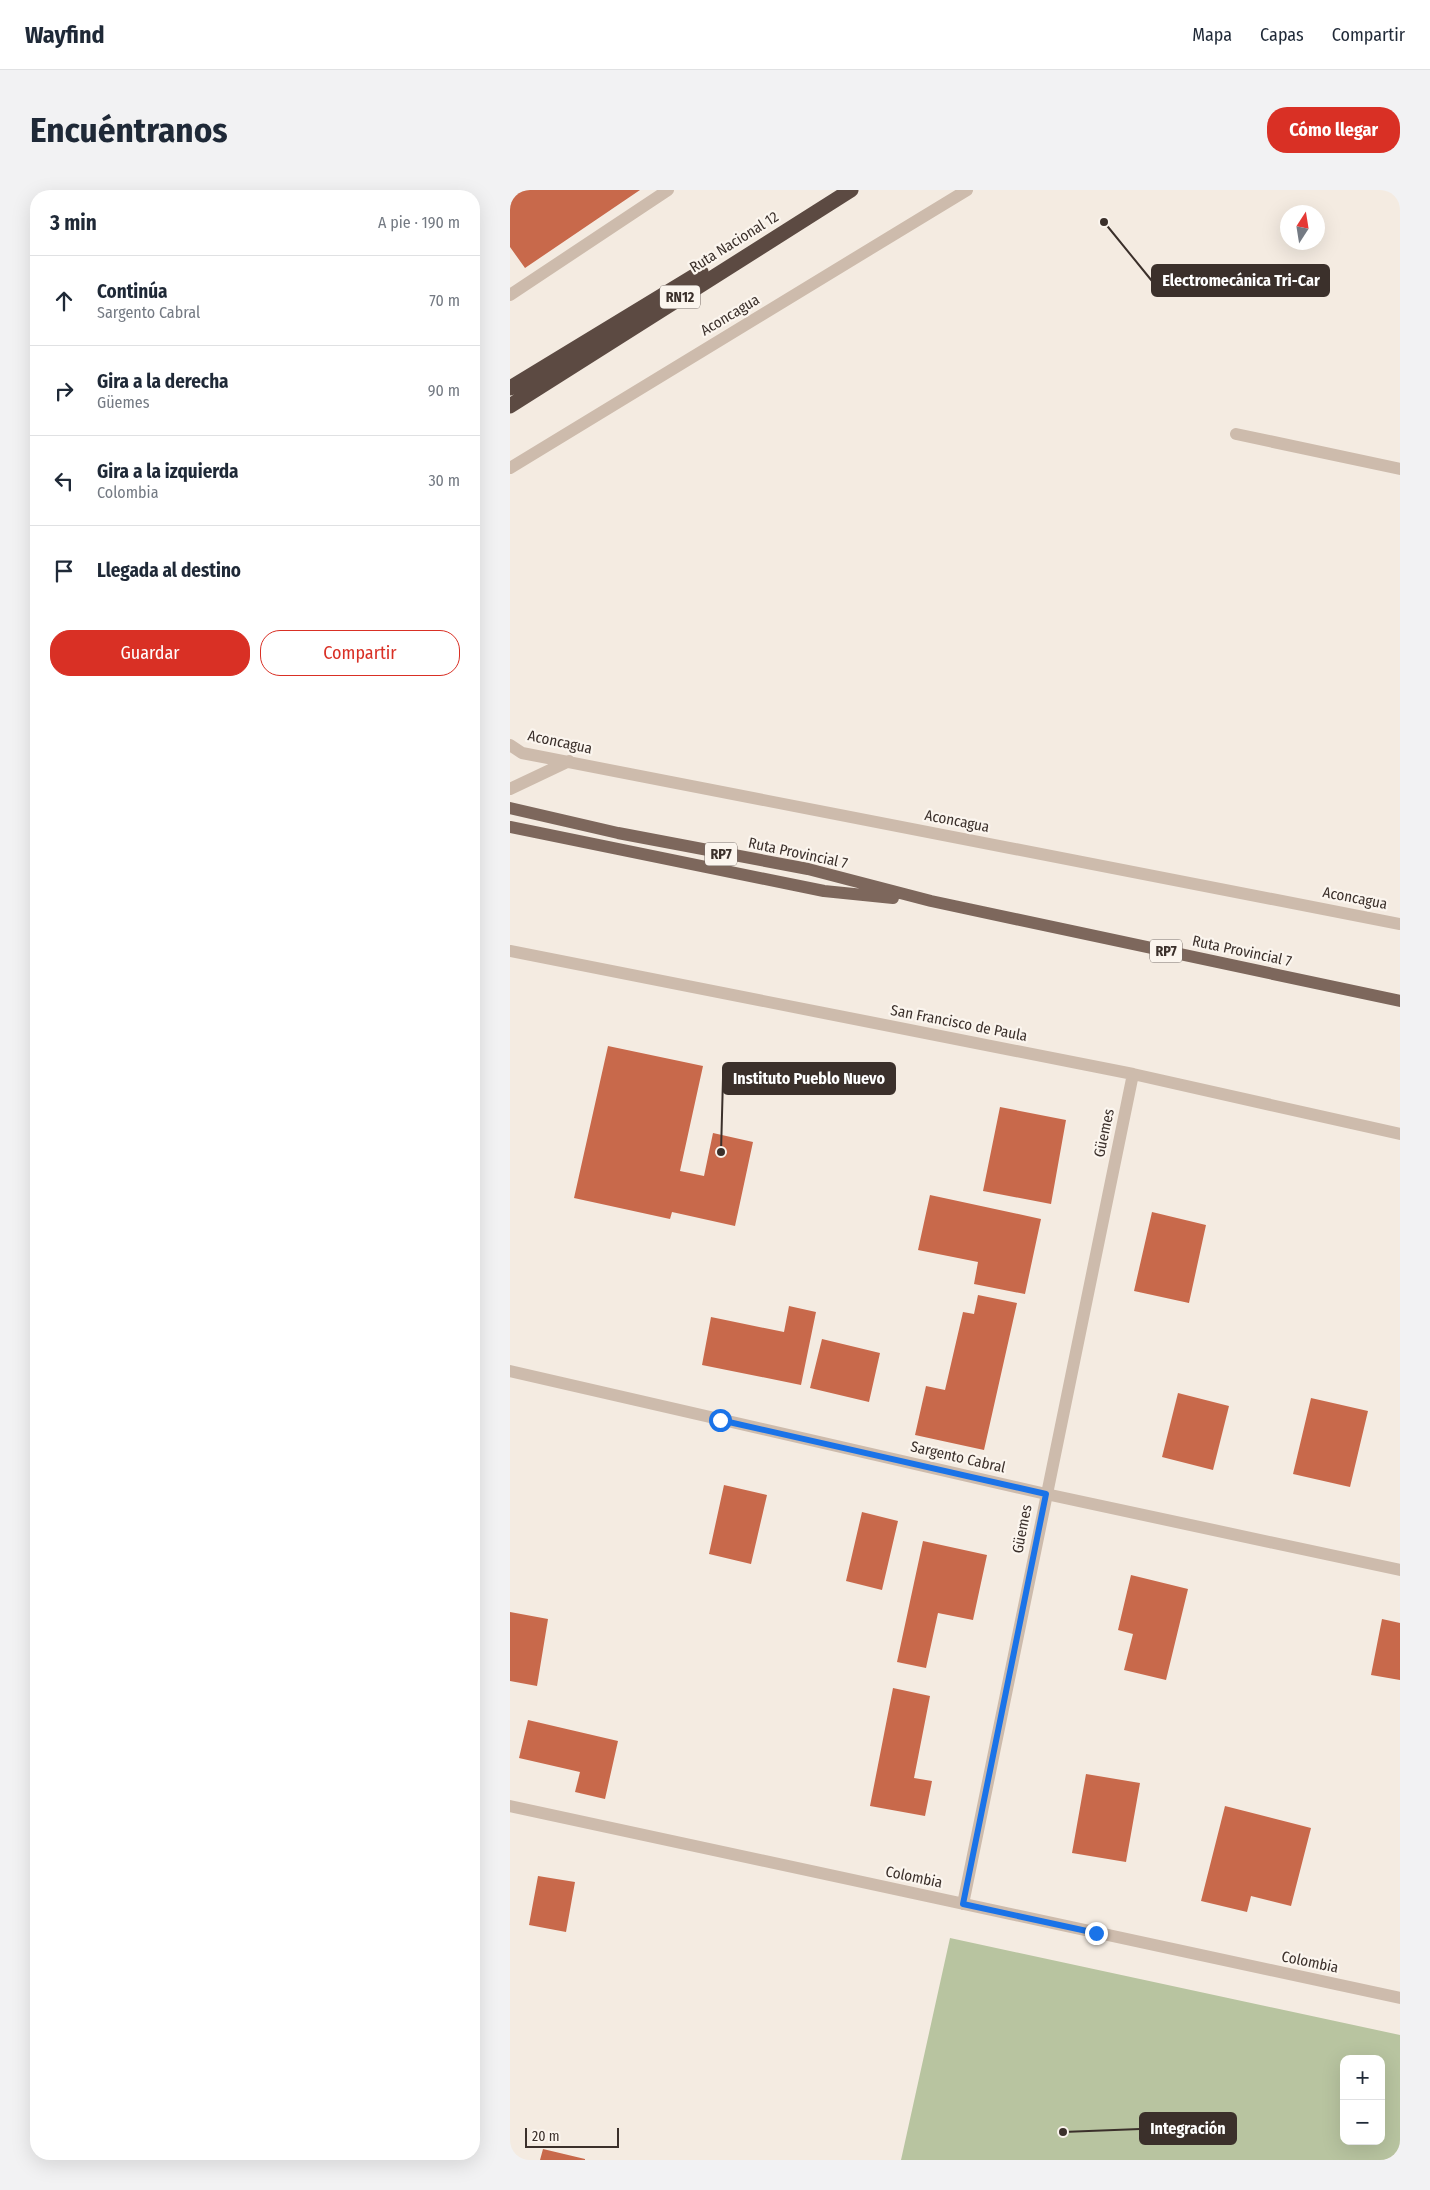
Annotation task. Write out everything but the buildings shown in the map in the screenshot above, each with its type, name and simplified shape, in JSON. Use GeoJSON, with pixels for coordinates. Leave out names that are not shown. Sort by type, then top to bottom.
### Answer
{"type":"FeatureCollection","features":[{"type":"Feature","properties":{"kind":"highway","name":"Ruta Nacional 12"},"geometry":{"type":"LineString","coordinates":[[510,388],[835,190]]}},
{"type":"Feature","properties":{"kind":"highway","name":"Ruta Nacional 12"},"geometry":{"type":"LineString","coordinates":[[510,406],[851,190]]}},
{"type":"Feature","properties":{"kind":"main road","name":"Ruta Provincial 7"},"geometry":{"type":"LineString","coordinates":[[510,808],[618,833],[808,869],[931,902],[1400,1000]]}},
{"type":"Feature","properties":{"kind":"main road","name":"Ruta Provincial 7"},"geometry":{"type":"LineString","coordinates":[[510,827],[824,892],[931,902]]}},
{"type":"Feature","properties":{"kind":"street"},"geometry":{"type":"LineString","coordinates":[[510,295],[668,190]]}},
{"type":"Feature","properties":{"kind":"street","name":"Aconcagua"},"geometry":{"type":"LineString","coordinates":[[510,468],[968,190]]}},
{"type":"Feature","properties":{"kind":"street"},"geometry":{"type":"LineString","coordinates":[[1236,434],[1400,469]]}},
{"type":"Feature","properties":{"kind":"street","name":"Aconcagua"},"geometry":{"type":"LineString","coordinates":[[510,745],[522,753],[1400,924]]}},
{"type":"Feature","properties":{"kind":"street"},"geometry":{"type":"LineString","coordinates":[[510,789],[569,761]]}},
{"type":"Feature","properties":{"kind":"street","name":"San Francisco de Paula"},"geometry":{"type":"LineString","coordinates":[[510,952],[1133,1074],[1400,1134]]}},
{"type":"Feature","properties":{"kind":"street","name":"Güemes"},"geometry":{"type":"LineString","coordinates":[[963,1904],[1133,1074]]}},
{"type":"Feature","properties":{"kind":"street","name":"Sargento Cabral"},"geometry":{"type":"LineString","coordinates":[[510,1371],[1046,1494],[1400,1570]]}},
{"type":"Feature","properties":{"kind":"street","name":"Colombia"},"geometry":{"type":"LineString","coordinates":[[510,1806],[1400,1998]]}},
{"type":"Feature","properties":{"kind":"green space"},"geometry":{"type":"Polygon","coordinates":[[[950,1938],[1400,2035],[1400,2160],[901,2160],[950,1938]]]}},
{"type":"Feature","properties":{"kind":"place","name":"Electromecánica Tri-Car"},"geometry":{"type":"Point","coordinates":[1104,222]}},
{"type":"Feature","properties":{"kind":"place","name":"Instituto Pueblo Nuevo"},"geometry":{"type":"Point","coordinates":[721,1152]}},
{"type":"Feature","properties":{"kind":"place","name":"Integración"},"geometry":{"type":"Point","coordinates":[1063,2132]}},
{"type":"Feature","properties":{"kind":"route"},"geometry":{"type":"LineString","coordinates":[[720,1420],[1046,1494],[963,1904],[1096,1933]]}}]}
